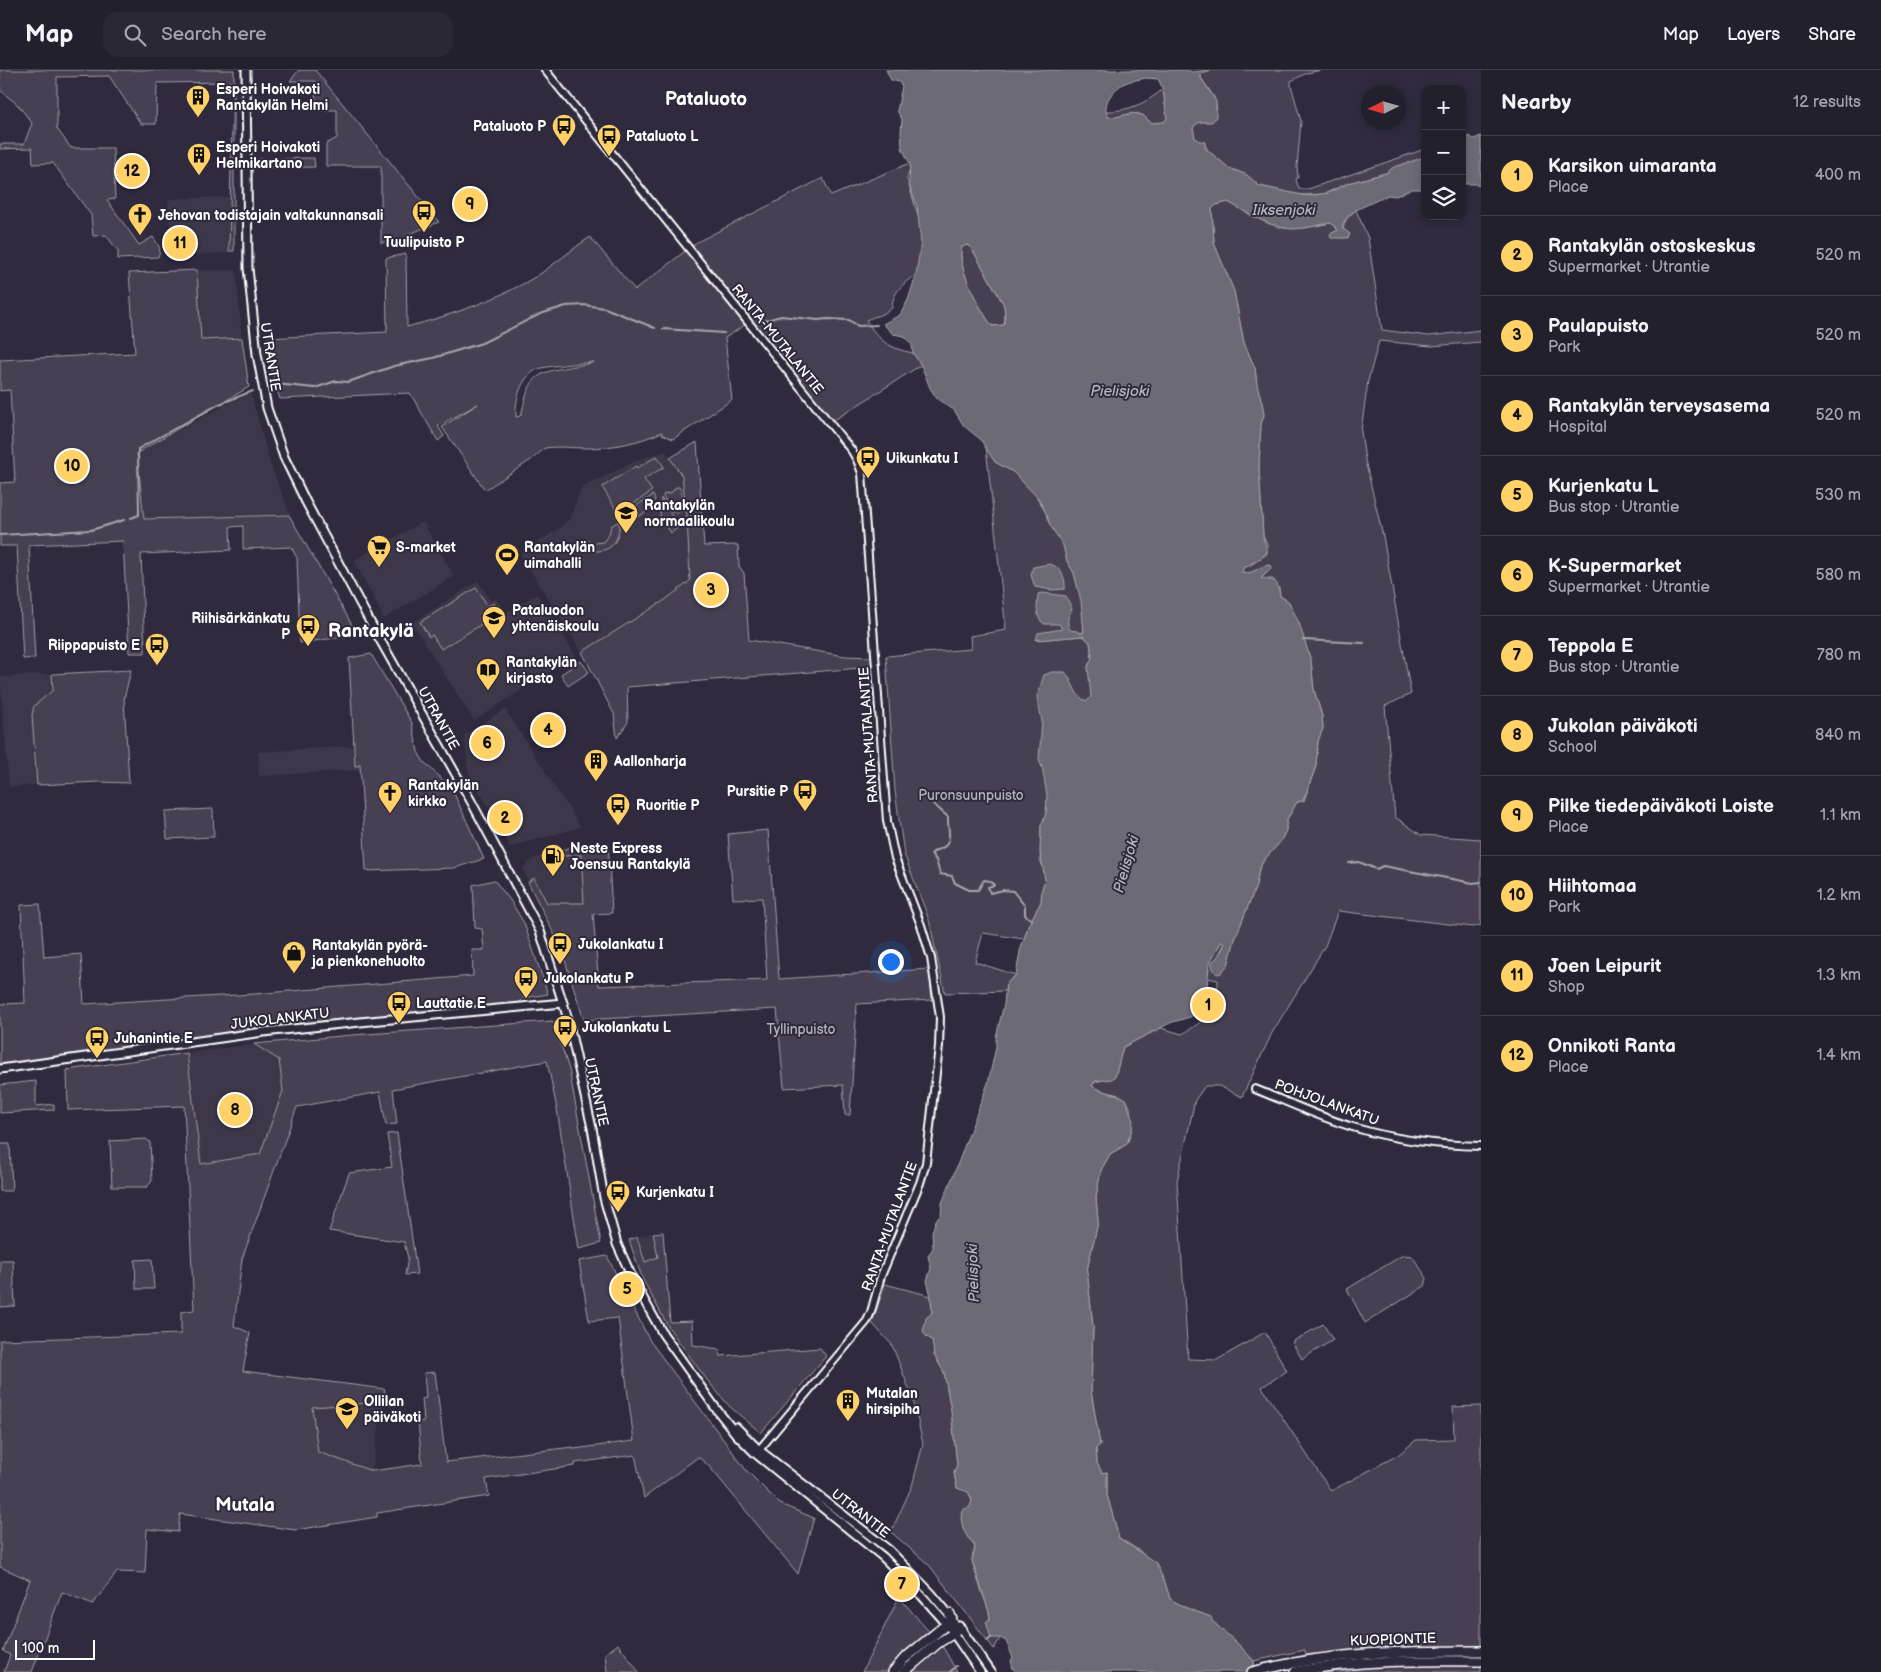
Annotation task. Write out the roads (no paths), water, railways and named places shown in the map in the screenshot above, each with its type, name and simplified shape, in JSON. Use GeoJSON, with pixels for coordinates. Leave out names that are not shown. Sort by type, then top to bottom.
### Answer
{"type":"FeatureCollection","features":[{"type":"Feature","properties":{"kind":"highway"},"geometry":{"type":"LineString","coordinates":[[950,1614],[954,1628]]}},
{"type":"Feature","properties":{"kind":"highway"},"geometry":{"type":"LineString","coordinates":[[893,1672],[904,1659],[954,1628]]}},
{"type":"Feature","properties":{"kind":"highway"},"geometry":{"type":"LineString","coordinates":[[904,1672],[954,1628]]}},
{"type":"Feature","properties":{"kind":"highway","name":"KUOPIONTIE"},"geometry":{"type":"LineString","coordinates":[[1308,1665],[1350,1654],[1398,1651],[1481,1651]]}},
{"type":"Feature","properties":{"kind":"highway","name":"KUOPIONTIE"},"geometry":{"type":"LineString","coordinates":[[1308,1665],[1399,1660],[1481,1661]]}},
{"type":"Feature","properties":{"kind":"highway"},"geometry":{"type":"LineString","coordinates":[[1252,1672],[1308,1665]]}},
{"type":"Feature","properties":{"kind":"highway"},"geometry":{"type":"LineString","coordinates":[[1295,1672],[1308,1665]]}},
{"type":"Feature","properties":{"kind":"main road","name":"UTRANTIE"},"geometry":{"type":"LineString","coordinates":[[246,70],[248,268],[257,354],[267,408],[284,457],[306,502],[540,931],[563,1004],[582,1082],[604,1198],[617,1244],[635,1284],[663,1334],[736,1434],[756,1454],[883,1557],[954,1628],[991,1672]]}},
{"type":"Feature","properties":{"kind":"main road","name":"JUKOLANKATU"},"geometry":{"type":"LineString","coordinates":[[0,1068],[273,1031],[563,1004]]}},
{"type":"Feature","properties":{"kind":"main road","name":"UTRANTIE"},"geometry":{"type":"LineString","coordinates":[[701,1388],[759,1450],[889,1550],[950,1614]]}},
{"type":"Feature","properties":{"kind":"main road","name":"UTRANTIE"},"geometry":{"type":"LineString","coordinates":[[954,1628],[980,1672]]}},
{"type":"Feature","properties":{"kind":"street","name":"RANTA-MUTALANTIE"},"geometry":{"type":"LineString","coordinates":[[545,70],[852,451],[862,473],[887,821],[895,858],[921,925],[931,958],[940,1017],[930,1141],[920,1183],[881,1276],[867,1321],[759,1450]]}},
{"type":"Feature","properties":{"kind":"street","name":"POHJOLANKATU"},"geometry":{"type":"LineString","coordinates":[[1255,1089],[1355,1128],[1402,1139],[1439,1144],[1481,1146]]}},
{"type":"Feature","properties":{"kind":"water","name":"Pielisjoki"},"geometry":{"type":"Polygon","coordinates":[[[886,70],[1186,70],[1192,72],[1209,70],[1201,74],[1201,78],[1216,101],[1216,117],[1212,122],[1201,122],[1195,125],[1193,128],[1195,138],[1205,142],[1205,148],[1229,168],[1247,175],[1259,186],[1307,196],[1328,193],[1348,183],[1386,173],[1394,167],[1421,158],[1421,189],[1412,189],[1396,196],[1388,195],[1356,210],[1348,216],[1342,228],[1350,234],[1348,238],[1331,238],[1330,234],[1338,230],[1331,223],[1291,229],[1278,227],[1263,221],[1228,202],[1216,205],[1212,209],[1214,243],[1234,291],[1244,343],[1255,368],[1264,415],[1261,424],[1259,467],[1263,536],[1267,552],[1258,560],[1243,568],[1242,572],[1253,572],[1266,565],[1270,565],[1271,569],[1261,578],[1277,583],[1280,596],[1289,602],[1299,623],[1311,661],[1314,690],[1322,716],[1323,728],[1318,741],[1316,766],[1303,801],[1297,802],[1286,821],[1286,830],[1281,841],[1264,860],[1259,869],[1256,886],[1235,939],[1228,965],[1221,973],[1217,974],[1213,967],[1212,962],[1219,956],[1225,943],[1221,942],[1209,964],[1206,1000],[1202,1009],[1190,1017],[1170,1023],[1123,1047],[1115,1077],[1095,1081],[1092,1086],[1126,1099],[1133,1121],[1127,1144],[1110,1154],[1101,1170],[1096,1197],[1098,1222],[1087,1270],[1093,1327],[1091,1391],[1100,1445],[1096,1448],[1097,1463],[1102,1473],[1107,1472],[1107,1495],[1119,1538],[1156,1563],[1170,1599],[1184,1607],[1211,1617],[1212,1621],[1254,1661],[1256,1672],[1017,1672],[1013,1669],[1011,1660],[1013,1658],[1006,1641],[1000,1638],[991,1638],[986,1622],[990,1619],[989,1612],[972,1560],[975,1550],[974,1543],[968,1538],[963,1529],[962,1510],[970,1507],[972,1500],[968,1492],[957,1488],[954,1473],[957,1465],[955,1445],[944,1372],[934,1355],[932,1340],[923,1332],[926,1318],[932,1313],[931,1296],[927,1281],[931,1268],[928,1256],[933,1248],[932,1232],[936,1220],[941,1215],[942,1203],[988,1083],[1004,1004],[1006,984],[1016,975],[1020,951],[1029,924],[1041,902],[1045,880],[1040,851],[1041,826],[1046,813],[1047,796],[1039,759],[1042,721],[1037,697],[1044,675],[1052,672],[1065,672],[1080,697],[1087,701],[1091,697],[1088,667],[1092,658],[1090,642],[1083,636],[1036,640],[1038,633],[1062,629],[1059,624],[1044,624],[1039,618],[1037,611],[1038,594],[1042,593],[1066,596],[1072,609],[1068,619],[1070,630],[1084,632],[1081,601],[1074,573],[1067,561],[1063,545],[1050,525],[1038,498],[1013,472],[995,462],[980,439],[964,426],[954,410],[937,399],[930,388],[921,365],[913,353],[912,345],[904,336],[893,334],[883,324],[900,315],[908,300],[916,275],[921,243],[917,206],[909,185],[910,164],[902,148],[902,119],[897,111],[902,86],[899,82],[891,80],[886,70]],[[1145,78],[1130,81],[1116,89],[1107,102],[1106,112],[1108,117],[1138,114],[1152,123],[1164,122],[1167,118],[1163,89],[1158,79],[1145,78]],[[967,245],[962,247],[961,255],[962,265],[970,288],[992,326],[1004,325],[1004,305],[971,247],[967,245]]]}},
{"type":"Feature","properties":{"kind":"water"},"geometry":{"type":"Polygon","coordinates":[[[1469,136],[1474,139],[1481,136],[1481,187],[1477,184],[1466,184],[1466,137],[1469,136]]]}},
{"type":"Feature","properties":{"kind":"water"},"geometry":{"type":"Polygon","coordinates":[[[1054,565],[1062,573],[1065,589],[1052,590],[1035,587],[1031,575],[1033,567],[1054,565]]]}},
{"type":"Feature","properties":{"kind":"waterway"},"geometry":{"type":"LineString","coordinates":[[275,384],[315,388],[336,381],[348,382],[394,366],[433,358],[482,343],[540,314],[566,306],[584,305],[605,308],[655,328]]}},
{"type":"Feature","properties":{"kind":"waterway"},"geometry":{"type":"LineString","coordinates":[[760,322],[781,316],[818,320],[849,320],[858,326],[877,325]]}},
{"type":"Feature","properties":{"kind":"waterway"},"geometry":{"type":"LineString","coordinates":[[663,329],[724,333]]}},
{"type":"Feature","properties":{"kind":"waterway"},"geometry":{"type":"LineString","coordinates":[[131,518],[139,515],[138,449],[217,405],[253,391]]}},
{"type":"Feature","properties":{"kind":"waterway"},"geometry":{"type":"LineString","coordinates":[[0,535],[91,530],[124,520]]}},
{"type":"Feature","properties":{"kind":"waterway"},"geometry":{"type":"LineString","coordinates":[[1303,640],[1364,643]]}},
{"type":"Feature","properties":{"kind":"waterway"},"geometry":{"type":"LineString","coordinates":[[922,794],[948,817],[948,842],[931,854],[936,860],[940,874],[952,876],[955,883],[969,890],[978,890],[984,880],[990,881],[994,885],[988,887],[990,893],[1003,890],[1013,891],[1025,906],[1025,915],[1032,920]]}},
{"type":"Feature","properties":{"kind":"waterway"},"geometry":{"type":"LineString","coordinates":[[1349,863],[1359,862],[1376,869],[1383,866],[1473,883],[1481,882]]}},
{"type":"Feature","properties":{"kind":"waterway"},"geometry":{"type":"LineString","coordinates":[[987,1641],[991,1638]]}},
{"type":"Feature","properties":{"kind":"waterway"},"geometry":{"type":"LineString","coordinates":[[950,1672],[956,1666]]}},
{"type":"Feature","properties":{"kind":"place","name":"Esperi Hoivakoti Rantakylän Helmi"},"geometry":{"type":"Point","coordinates":[198,118]}},
{"type":"Feature","properties":{"kind":"place","name":"Pataluoto P"},"geometry":{"type":"Point","coordinates":[564,147]}},
{"type":"Feature","properties":{"kind":"place","name":"Pataluoto L"},"geometry":{"type":"Point","coordinates":[609,157]}},
{"type":"Feature","properties":{"kind":"place","name":"Onnikoti Ranta"},"geometry":{"type":"Point","coordinates":[132,171]}},
{"type":"Feature","properties":{"kind":"place","name":"Esperi Hoivakoti Helmikartano"},"geometry":{"type":"Point","coordinates":[199,176]}},
{"type":"Feature","properties":{"kind":"place","name":"Pilke tiedepäiväkoti Loiste"},"geometry":{"type":"Point","coordinates":[470,204]}},
{"type":"Feature","properties":{"kind":"place","name":"Tuulipuisto P"},"geometry":{"type":"Point","coordinates":[424,233]}},
{"type":"Feature","properties":{"kind":"place","name":"Jehovan todistajain valtakunnansali"},"geometry":{"type":"Point","coordinates":[140,236]}},
{"type":"Feature","properties":{"kind":"place","name":"Joen Leipurit"},"geometry":{"type":"Point","coordinates":[180,243]}},
{"type":"Feature","properties":{"kind":"place","name":"Hiihtomaa"},"geometry":{"type":"Point","coordinates":[72,466]}},
{"type":"Feature","properties":{"kind":"place","name":"Uikunkatu I"},"geometry":{"type":"Point","coordinates":[868,479]}},
{"type":"Feature","properties":{"kind":"place","name":"Rantakylän normaalikoulu"},"geometry":{"type":"Point","coordinates":[626,534]}},
{"type":"Feature","properties":{"kind":"place","name":"S-market"},"geometry":{"type":"Point","coordinates":[379,568]}},
{"type":"Feature","properties":{"kind":"place","name":"Rantakylän uimahalli"},"geometry":{"type":"Point","coordinates":[507,576]}},
{"type":"Feature","properties":{"kind":"place","name":"Paulapuisto"},"geometry":{"type":"Point","coordinates":[711,590]}},
{"type":"Feature","properties":{"kind":"place","name":"Pataluodon yhtenäiskoulu"},"geometry":{"type":"Point","coordinates":[494,639]}},
{"type":"Feature","properties":{"kind":"place","name":"Riihisärkänkatu P"},"geometry":{"type":"Point","coordinates":[308,647]}},
{"type":"Feature","properties":{"kind":"place","name":"Riippapuisto E"},"geometry":{"type":"Point","coordinates":[157,666]}},
{"type":"Feature","properties":{"kind":"place","name":"Rantakylän kirjasto"},"geometry":{"type":"Point","coordinates":[488,691]}},
{"type":"Feature","properties":{"kind":"place","name":"Rantakylän terveysasema"},"geometry":{"type":"Point","coordinates":[548,730]}},
{"type":"Feature","properties":{"kind":"place","name":"K-Supermarket"},"geometry":{"type":"Point","coordinates":[487,743]}},
{"type":"Feature","properties":{"kind":"place","name":"Aallonharja"},"geometry":{"type":"Point","coordinates":[596,782]}},
{"type":"Feature","properties":{"kind":"place","name":"Pursitie P"},"geometry":{"type":"Point","coordinates":[805,812]}},
{"type":"Feature","properties":{"kind":"place","name":"Rantakylän kirkko"},"geometry":{"type":"Point","coordinates":[390,814]}},
{"type":"Feature","properties":{"kind":"place","name":"Rantakylän ostoskeskus"},"geometry":{"type":"Point","coordinates":[505,818]}},
{"type":"Feature","properties":{"kind":"place","name":"Ruoritie P"},"geometry":{"type":"Point","coordinates":[618,826]}},
{"type":"Feature","properties":{"kind":"place","name":"Neste Express Joensuu Rantakylä"},"geometry":{"type":"Point","coordinates":[553,877]}},
{"type":"Feature","properties":{"kind":"place","name":"Jukolankatu I"},"geometry":{"type":"Point","coordinates":[560,965]}},
{"type":"Feature","properties":{"kind":"place","name":"Rantakylän pyörä- ja pienkonehuolto"},"geometry":{"type":"Point","coordinates":[294,974]}},
{"type":"Feature","properties":{"kind":"place","name":"Jukolankatu P"},"geometry":{"type":"Point","coordinates":[526,999]}},
{"type":"Feature","properties":{"kind":"place","name":"Karsikon uimaranta"},"geometry":{"type":"Point","coordinates":[1208,1005]}},
{"type":"Feature","properties":{"kind":"place","name":"Lauttatie E"},"geometry":{"type":"Point","coordinates":[399,1024]}},
{"type":"Feature","properties":{"kind":"place","name":"Jukolankatu L"},"geometry":{"type":"Point","coordinates":[565,1048]}},
{"type":"Feature","properties":{"kind":"place","name":"Juhanintie E"},"geometry":{"type":"Point","coordinates":[97,1059]}},
{"type":"Feature","properties":{"kind":"place","name":"Jukolan päiväkoti"},"geometry":{"type":"Point","coordinates":[235,1110]}},
{"type":"Feature","properties":{"kind":"place","name":"Kurjenkatu I"},"geometry":{"type":"Point","coordinates":[618,1213]}},
{"type":"Feature","properties":{"kind":"place","name":"Kurjenkatu L"},"geometry":{"type":"Point","coordinates":[627,1289]}},
{"type":"Feature","properties":{"kind":"place","name":"Mutalan hirsipiha"},"geometry":{"type":"Point","coordinates":[848,1422]}},
{"type":"Feature","properties":{"kind":"place","name":"Ollilan päiväkoti"},"geometry":{"type":"Point","coordinates":[347,1430]}},
{"type":"Feature","properties":{"kind":"place","name":"Teppola E"},"geometry":{"type":"Point","coordinates":[902,1584]}},
{"type":"Feature","properties":{"kind":"district","name":"Pataluoto"},"geometry":{"type":"Point","coordinates":[706,98]}},
{"type":"Feature","properties":{"kind":"district","name":"Rantakylä"},"geometry":{"type":"Point","coordinates":[371,630]}},
{"type":"Feature","properties":{"kind":"district","name":"Mutala"},"geometry":{"type":"Point","coordinates":[245,1504]}},
{"type":"Feature","properties":{"kind":"water label","name":"Iiksenjoki"},"geometry":{"type":"Point","coordinates":[1284,210]}},
{"type":"Feature","properties":{"kind":"park label","name":"Puronsuunpuisto"},"geometry":{"type":"Point","coordinates":[971,795]}},
{"type":"Feature","properties":{"kind":"park label","name":"Tyllinpuisto"},"geometry":{"type":"Point","coordinates":[801,1029]}}]}
